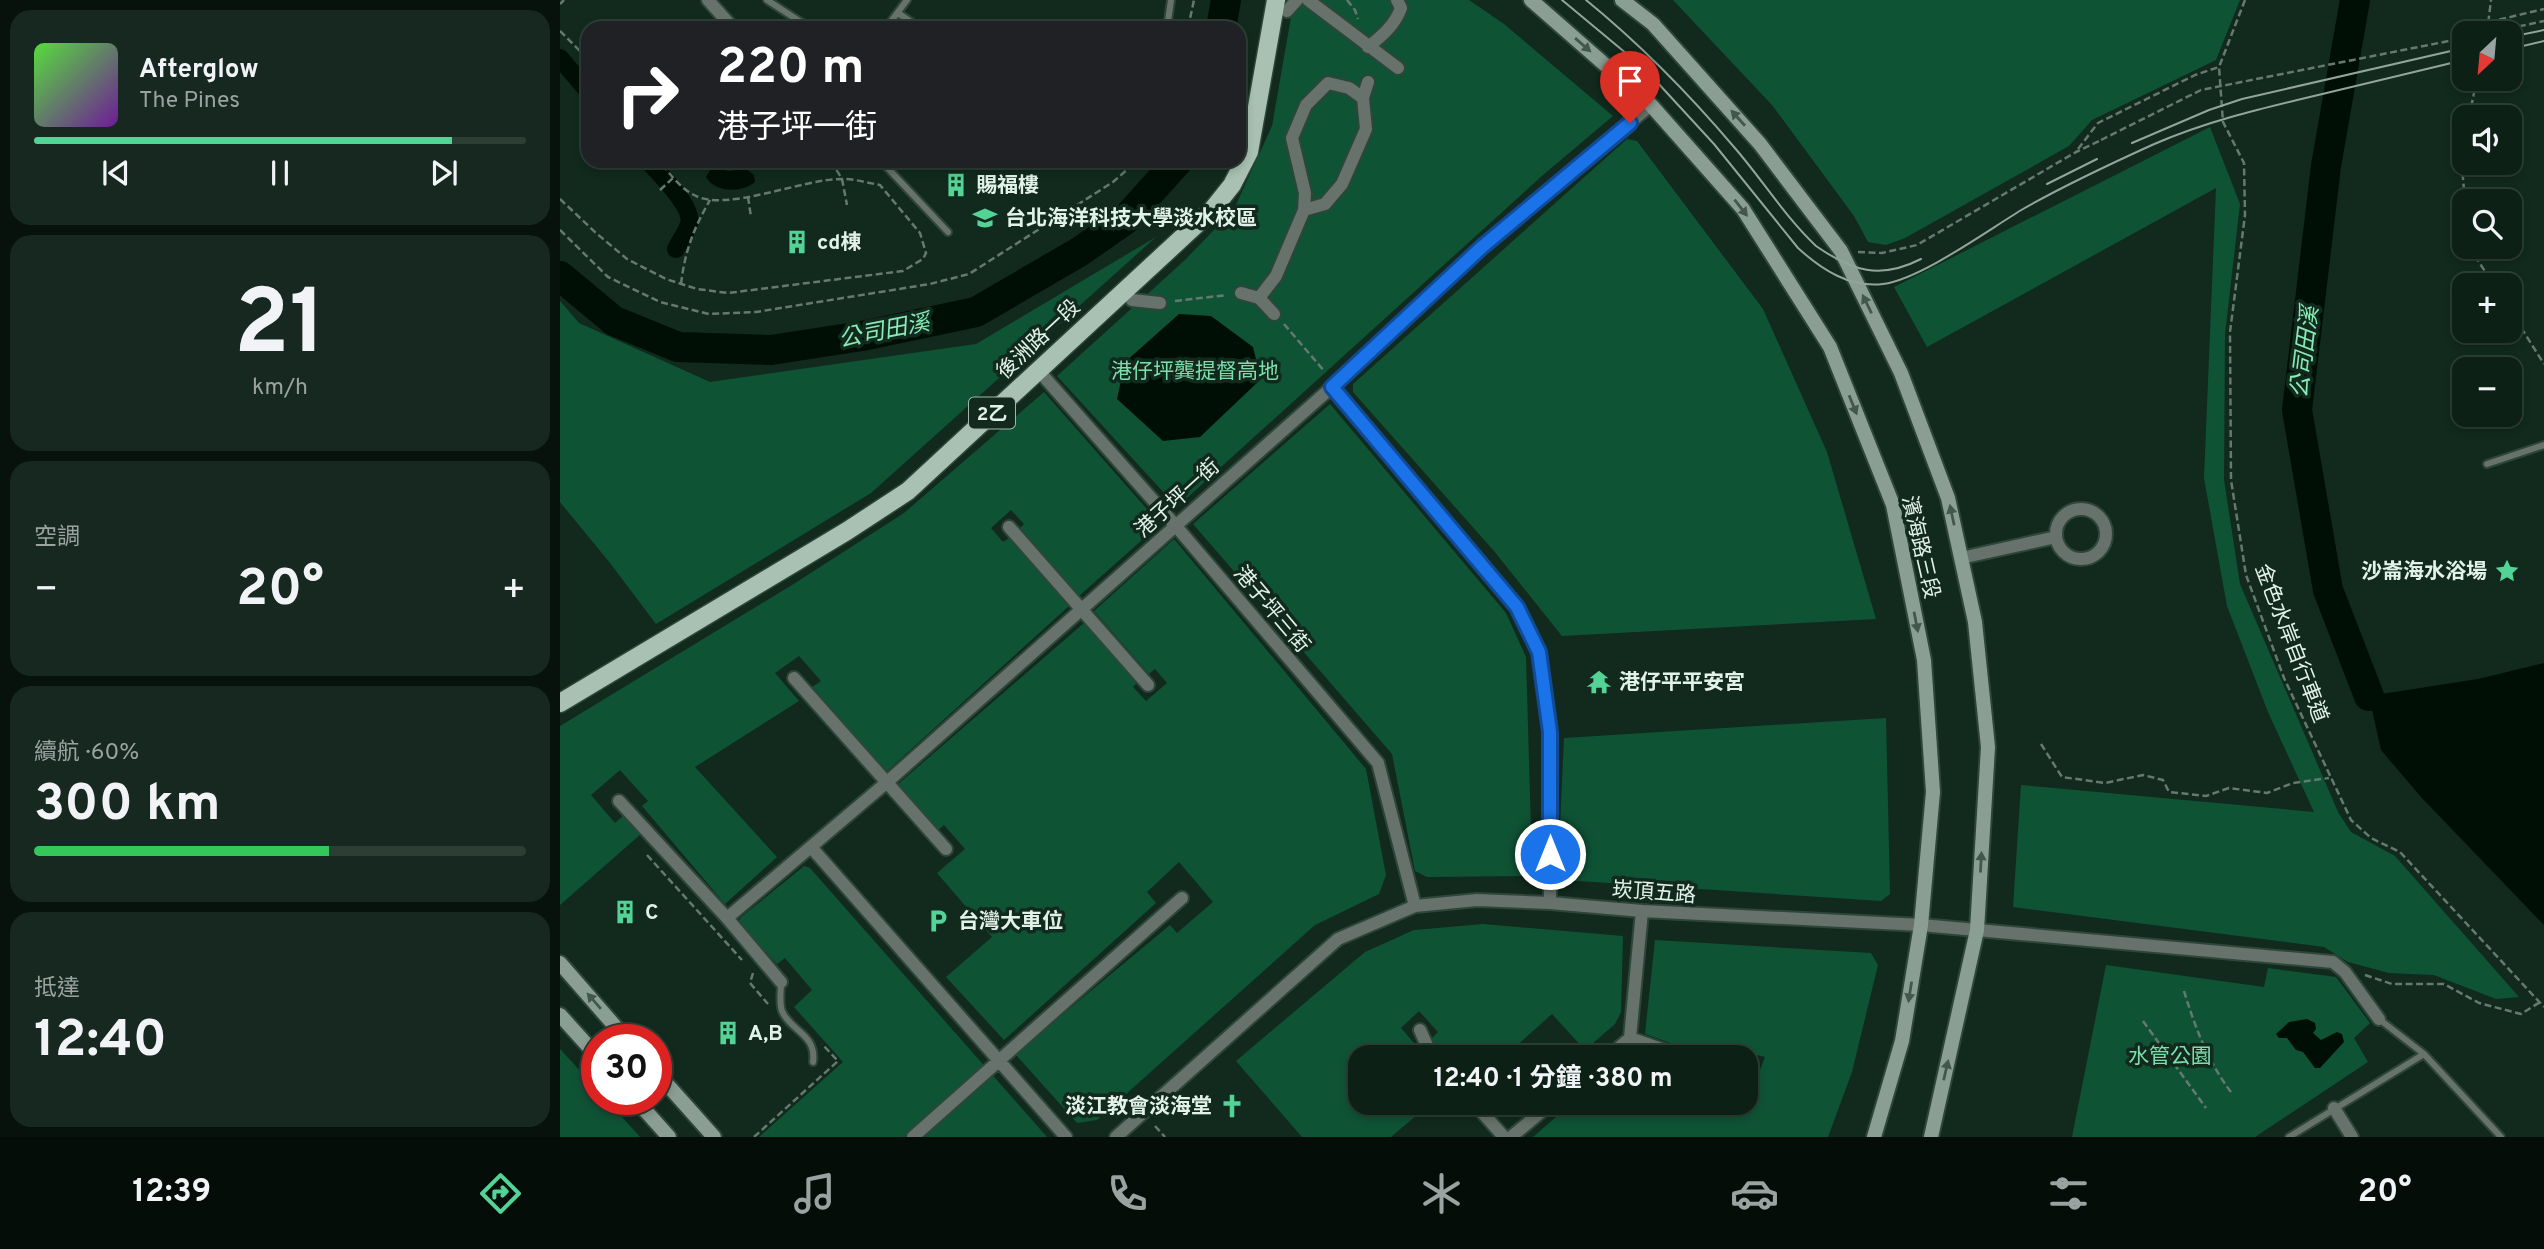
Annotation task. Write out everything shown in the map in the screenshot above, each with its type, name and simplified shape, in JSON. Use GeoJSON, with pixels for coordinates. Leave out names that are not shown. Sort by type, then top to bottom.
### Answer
{"type":"FeatureCollection","features":[{"type":"Feature","properties":{"kind":"main road","name":"後洲路一段"},"geometry":{"type":"LineString","coordinates":[[1246,156],[1281,6]]}},
{"type":"Feature","properties":{"kind":"main road","name":"後洲路一段"},"geometry":{"type":"LineString","coordinates":[[560,703],[848,531],[908,491],[1212,210],[1232,185],[1240,168]]}},
{"type":"Feature","properties":{"kind":"street"},"geometry":{"type":"LineString","coordinates":[[708,0],[727,21]]}},
{"type":"Feature","properties":{"kind":"street"},"geometry":{"type":"LineString","coordinates":[[1281,6],[1297,0]]}},
{"type":"Feature","properties":{"kind":"street"},"geometry":{"type":"LineString","coordinates":[[1308,0],[1398,68]]}},
{"type":"Feature","properties":{"kind":"street"},"geometry":{"type":"LineString","coordinates":[[1368,47],[1382,36],[1398,17],[1401,8],[1397,0]]}},
{"type":"Feature","properties":{"kind":"street","name":"濱海路三段"},"geometry":{"type":"LineString","coordinates":[[1531,0],[1651,105],[1743,209],[1830,347],[1893,505],[1924,660],[1933,792],[1921,925],[1902,1041],[1874,1137]]}},
{"type":"Feature","properties":{"kind":"street","name":"濱海路三段"},"geometry":{"type":"LineString","coordinates":[[1622,0],[1653,24],[1760,144],[1841,251],[1901,373],[1948,498],[1975,622],[1988,747],[1978,930],[1931,1137]]}},
{"type":"Feature","properties":{"kind":"street"},"geometry":{"type":"LineString","coordinates":[[1304,210],[1325,204],[1342,184],[1366,129],[1363,98],[1368,82]]}},
{"type":"Feature","properties":{"kind":"street"},"geometry":{"type":"LineString","coordinates":[[1259,298],[1276,276],[1304,210],[1305,193],[1292,138],[1306,105],[1328,83],[1349,88],[1363,98]]}},
{"type":"Feature","properties":{"kind":"street","name":"港子坪一街"},"geometry":{"type":"LineString","coordinates":[[727,918],[886,783],[1082,609],[1482,247],[1651,105]]}},
{"type":"Feature","properties":{"kind":"street"},"geometry":{"type":"LineString","coordinates":[[1241,293],[1259,298],[1274,314]]}},
{"type":"Feature","properties":{"kind":"street"},"geometry":{"type":"LineString","coordinates":[[1132,300],[1160,303]]}},
{"type":"Feature","properties":{"kind":"street","name":"港子坪三街"},"geometry":{"type":"LineString","coordinates":[[1038,370],[1175,524],[1378,763],[1415,906]]}},
{"type":"Feature","properties":{"kind":"street"},"geometry":{"type":"LineString","coordinates":[[1331,383],[1517,607],[1539,652],[1550,732],[1550,903]]}},
{"type":"Feature","properties":{"kind":"street"},"geometry":{"type":"LineString","coordinates":[[2078,509],[2093,512],[2100,517],[2106,532],[2103,547],[2098,553],[2083,559],[2063,551],[2056,537],[2059,522],[2064,516],[2078,509]]}},
{"type":"Feature","properties":{"kind":"street"},"geometry":{"type":"LineString","coordinates":[[1009,527],[1148,685]]}},
{"type":"Feature","properties":{"kind":"street"},"geometry":{"type":"LineString","coordinates":[[1961,558],[2056,537]]}},
{"type":"Feature","properties":{"kind":"street"},"geometry":{"type":"LineString","coordinates":[[794,678],[946,849]]}},
{"type":"Feature","properties":{"kind":"street"},"geometry":{"type":"LineString","coordinates":[[619,801],[727,918],[781,982]]}},
{"type":"Feature","properties":{"kind":"street"},"geometry":{"type":"LineString","coordinates":[[811,847],[1066,1137]]}},
{"type":"Feature","properties":{"kind":"street"},"geometry":{"type":"LineString","coordinates":[[913,1137],[1182,898]]}},
{"type":"Feature","properties":{"kind":"street","name":"崁頂五路"},"geometry":{"type":"LineString","coordinates":[[1116,1137],[1338,939],[1415,906],[1477,900],[1921,925],[2333,962],[2345,972]]}},
{"type":"Feature","properties":{"kind":"street"},"geometry":{"type":"LineString","coordinates":[[1622,1045],[1630,1038],[1642,911]]}},
{"type":"Feature","properties":{"kind":"street"},"geometry":{"type":"LineString","coordinates":[[560,963],[613,1024]]}},
{"type":"Feature","properties":{"kind":"street"},"geometry":{"type":"LineString","coordinates":[[2345,972],[2379,1019]]}},
{"type":"Feature","properties":{"kind":"street"},"geometry":{"type":"LineString","coordinates":[[560,1015],[581,1038]]}},
{"type":"Feature","properties":{"kind":"street"},"geometry":{"type":"LineString","coordinates":[[1420,1030],[1427,1045]]}},
{"type":"Feature","properties":{"kind":"street"},"geometry":{"type":"LineString","coordinates":[[1630,1038],[1650,1045]]}},
{"type":"Feature","properties":{"kind":"street"},"geometry":{"type":"LineString","coordinates":[[672,1090],[713,1137]]}},
{"type":"Feature","properties":{"kind":"street"},"geometry":{"type":"LineString","coordinates":[[2334,1108],[2352,1137]]}},
{"type":"Feature","properties":{"kind":"street"},"geometry":{"type":"LineString","coordinates":[[649,1115],[669,1137]]}},
{"type":"Feature","properties":{"kind":"street"},"geometry":{"type":"LineString","coordinates":[[1485,1115],[1504,1137]]}},
{"type":"Feature","properties":{"kind":"street"},"geometry":{"type":"LineString","coordinates":[[1511,1137],[1537,1115]]}},
{"type":"Feature","properties":{"kind":"lane"},"geometry":{"type":"LineString","coordinates":[[767,0],[799,21]]}},
{"type":"Feature","properties":{"kind":"lane"},"geometry":{"type":"LineString","coordinates":[[891,21],[907,0]]}},
{"type":"Feature","properties":{"kind":"lane"},"geometry":{"type":"LineString","coordinates":[[1168,21],[1171,0]]}},
{"type":"Feature","properties":{"kind":"lane"},"geometry":{"type":"LineString","coordinates":[[898,12],[910,21]]}},
{"type":"Feature","properties":{"kind":"lane"},"geometry":{"type":"LineString","coordinates":[[888,168],[948,232]]}},
{"type":"Feature","properties":{"kind":"lane"},"geometry":{"type":"LineString","coordinates":[[2487,464],[2544,445]]}},
{"type":"Feature","properties":{"kind":"lane"},"geometry":{"type":"LineString","coordinates":[[781,982],[782,1011],[811,1044],[813,1062]]}},
{"type":"Feature","properties":{"kind":"lane"},"geometry":{"type":"LineString","coordinates":[[2379,1019],[2424,1054],[2501,1137]]}},
{"type":"Feature","properties":{"kind":"lane"},"geometry":{"type":"LineString","coordinates":[[2289,1137],[2424,1054]]}},
{"type":"Feature","properties":{"kind":"path"},"geometry":{"type":"LineString","coordinates":[[560,4],[564,0]]}},
{"type":"Feature","properties":{"kind":"path"},"geometry":{"type":"LineString","coordinates":[[1190,21],[1194,0]]}},
{"type":"Feature","properties":{"kind":"path","name":"金色水岸自行車道"},"geometry":{"type":"LineString","coordinates":[[2245,0],[2219,68],[2223,122],[2244,163],[2245,215],[2230,332],[2231,480],[2246,575],[2284,678],[2351,820],[2371,838],[2400,852],[2544,1007]]}},
{"type":"Feature","properties":{"kind":"path"},"geometry":{"type":"LineString","coordinates":[[2489,21],[2491,0]]}},
{"type":"Feature","properties":{"kind":"path"},"geometry":{"type":"LineString","coordinates":[[2493,21],[2544,9]]}},
{"type":"Feature","properties":{"kind":"path"},"geometry":{"type":"LineString","coordinates":[[2522,25],[2544,20]]}},
{"type":"Feature","properties":{"kind":"path"},"geometry":{"type":"LineString","coordinates":[[560,31],[581,52]]}},
{"type":"Feature","properties":{"kind":"path"},"geometry":{"type":"LineString","coordinates":[[1841,251],[1882,253],[1917,245],[2076,152],[2201,90],[2452,40]]}},
{"type":"Feature","properties":{"kind":"path"},"geometry":{"type":"LineString","coordinates":[[2076,152],[2098,123],[2195,75],[2219,68]]}},
{"type":"Feature","properties":{"kind":"path"},"geometry":{"type":"LineString","coordinates":[[560,199],[627,259],[666,279],[697,289],[728,293],[904,271],[923,259],[926,253],[920,233],[880,185],[842,179],[788,187],[748,197],[710,200],[694,195],[665,168]]}},
{"type":"Feature","properties":{"kind":"path"},"geometry":{"type":"LineString","coordinates":[[835,168],[842,179],[846,205]]}},
{"type":"Feature","properties":{"kind":"path"},"geometry":{"type":"LineString","coordinates":[[560,230],[608,277],[660,302],[709,314],[756,312],[930,284],[969,274],[1113,182],[1129,168]]}},
{"type":"Feature","properties":{"kind":"path"},"geometry":{"type":"LineString","coordinates":[[660,190],[673,178]]}},
{"type":"Feature","properties":{"kind":"path"},"geometry":{"type":"LineString","coordinates":[[748,197],[751,217]]}},
{"type":"Feature","properties":{"kind":"path"},"geometry":{"type":"LineString","coordinates":[[681,284],[684,258],[693,231],[710,200]]}},
{"type":"Feature","properties":{"kind":"path"},"geometry":{"type":"LineString","coordinates":[[1160,303],[1241,293]]}},
{"type":"Feature","properties":{"kind":"path"},"geometry":{"type":"LineString","coordinates":[[2522,328],[2544,364]]}},
{"type":"Feature","properties":{"kind":"path"},"geometry":{"type":"LineString","coordinates":[[1292,332],[1331,383]]}},
{"type":"Feature","properties":{"kind":"path"},"geometry":{"type":"LineString","coordinates":[[2041,744],[2062,777],[2105,783],[2143,775],[2162,780],[2169,792],[2206,796],[2229,788],[2267,793],[2293,783],[2329,778]]}},
{"type":"Feature","properties":{"kind":"path"},"geometry":{"type":"LineString","coordinates":[[647,855],[744,963]]}},
{"type":"Feature","properties":{"kind":"path"},"geometry":{"type":"LineString","coordinates":[[2345,972],[2368,975],[2392,984],[2444,984],[2479,1003],[2521,1014],[2540,1002]]}},
{"type":"Feature","properties":{"kind":"path"},"geometry":{"type":"LineString","coordinates":[[753,973],[750,983],[780,1017],[784,1013]]}},
{"type":"Feature","properties":{"kind":"path"},"geometry":{"type":"LineString","coordinates":[[2184,991],[2208,1055],[2231,1092]]}},
{"type":"Feature","properties":{"kind":"path"},"geometry":{"type":"LineString","coordinates":[[2143,1020],[2206,1108]]}},
{"type":"Feature","properties":{"kind":"path"},"geometry":{"type":"LineString","coordinates":[[754,1137],[838,1061],[822,1044]]}},
{"type":"Feature","properties":{"kind":"path"},"geometry":{"type":"LineString","coordinates":[[1154,1126],[1165,1137]]}},
{"type":"Feature","properties":{"kind":"green space","name":"港仔坪龔提督高地"},"geometry":{"type":"Polygon","coordinates":[[[1294,0],[1469,0],[1504,24],[1613,116],[1543,175],[1177,507],[1057,376],[1185,260],[1234,209],[1272,126],[1294,0]]]}},
{"type":"Feature","properties":{"kind":"green space"},"geometry":{"type":"Polygon","coordinates":[[[1673,0],[2240,0],[2216,60],[2092,120],[2069,146],[1905,238],[1886,245],[1868,242],[1854,216],[1772,105],[1673,0]]]}},
{"type":"Feature","properties":{"kind":"green space"},"geometry":{"type":"Polygon","coordinates":[[[2210,127],[2240,204],[2225,334],[2224,480],[2240,584],[2338,812],[2351,832],[2395,856],[2519,997],[2496,999],[2434,975],[2389,973],[2348,962],[2324,947],[2013,907],[2021,785],[2314,812],[2268,712],[2227,606],[2204,478],[2216,188],[1927,347],[1894,287],[2210,127]]]}},
{"type":"Feature","properties":{"kind":"green space"},"geometry":{"type":"Polygon","coordinates":[[[1627,139],[1637,141],[1763,309],[1827,452],[1876,619],[1562,636],[1494,551],[1353,392],[1353,384],[1627,139]]]}},
{"type":"Feature","properties":{"kind":"green space"},"geometry":{"type":"Polygon","coordinates":[[[1156,237],[871,493],[656,624],[560,502],[560,301],[579,323],[710,382],[976,344],[1156,237]]]}},
{"type":"Feature","properties":{"kind":"green space"},"geometry":{"type":"Polygon","coordinates":[[[1044,392],[1160,524],[1079,596],[1020,528],[1024,524],[1011,510],[991,528],[1003,542],[1009,538],[1069,606],[885,773],[811,688],[821,681],[799,656],[775,673],[799,701],[695,767],[777,857],[725,904],[642,806],[648,801],[620,770],[591,795],[615,823],[624,815],[641,834],[560,905],[560,726],[792,585],[904,513],[1044,392]]]}},
{"type":"Feature","properties":{"kind":"green space"},"geometry":{"type":"Polygon","coordinates":[[[1330,404],[1506,613],[1526,657],[1532,865],[1525,876],[1427,877],[1415,871],[1392,754],[1193,524],[1330,404]]]}},
{"type":"Feature","properties":{"kind":"green space"},"geometry":{"type":"Polygon","coordinates":[[[1174,539],[1366,769],[1386,875],[1379,894],[1315,925],[1097,1120],[1077,1123],[1015,1054],[1170,925],[1177,933],[1213,902],[1179,862],[1147,892],[1156,903],[1004,1040],[946,977],[992,937],[937,873],[965,849],[944,825],[937,831],[897,785],[1084,623],[1137,683],[1133,687],[1146,701],[1167,683],[1155,669],[1149,674],[1094,611],[1174,539]]]}},
{"type":"Feature","properties":{"kind":"green space"},"geometry":{"type":"Polygon","coordinates":[[[1886,718],[1890,894],[1881,901],[1563,880],[1558,871],[1564,738],[1886,718]]]}},
{"type":"Feature","properties":{"kind":"green space"},"geometry":{"type":"Polygon","coordinates":[[[804,866],[810,868],[1047,1137],[759,1137],[843,1062],[794,1007],[812,990],[785,958],[777,964],[739,923],[740,918],[804,866]]]}},
{"type":"Feature","properties":{"kind":"green space"},"geometry":{"type":"Polygon","coordinates":[[[1483,924],[1623,936],[1621,1012],[1615,1024],[1591,1045],[1580,1045],[1552,1014],[1517,1045],[1431,1045],[1428,1042],[1438,1032],[1419,1011],[1401,1028],[1416,1045],[1348,1045],[1348,1115],[1417,1115],[1391,1137],[1302,1137],[1236,1061],[1365,952],[1414,930],[1483,924]]]}},
{"type":"Feature","properties":{"kind":"green space"},"geometry":{"type":"Polygon","coordinates":[[[1655,940],[1871,953],[1878,965],[1852,1072],[1828,1137],[1533,1137],[1558,1115],[1758,1115],[1758,1075],[1765,1057],[1758,1055],[1758,1045],[1676,1045],[1645,1034],[1655,940]]]}},
{"type":"Feature","properties":{"kind":"green space","name":"水管公園"},"geometry":{"type":"Polygon","coordinates":[[[2106,965],[2264,987],[2268,968],[2336,977],[2370,1023],[2354,1038],[2368,1062],[2255,1137],[2072,1137],[2106,965]]]}},
{"type":"Feature","properties":{"kind":"green space"},"geometry":{"type":"Polygon","coordinates":[[[560,1049],[581,1072],[581,1115],[620,1115],[640,1137],[560,1137],[560,1049]]]}},
{"type":"Feature","properties":{"kind":"shaded area"},"geometry":{"type":"Polygon","coordinates":[[[711,168],[729,171],[746,169],[754,175],[755,182],[750,186],[729,190],[716,186],[706,177],[711,168]]]}},
{"type":"Feature","properties":{"kind":"shaded area"},"geometry":{"type":"Polygon","coordinates":[[[1179,314],[1211,316],[1253,347],[1261,379],[1200,437],[1163,441],[1117,399],[1125,362],[1179,314]]]}},
{"type":"Feature","properties":{"kind":"shaded area"},"geometry":{"type":"Polygon","coordinates":[[[2544,663],[2544,925],[2422,798],[2381,750],[2369,696],[2478,679],[2544,663]]]}},
{"type":"Feature","properties":{"kind":"shaded area"},"geometry":{"type":"Polygon","coordinates":[[[2307,1019],[2315,1023],[2316,1029],[2313,1033],[2321,1040],[2337,1032],[2342,1034],[2344,1042],[2320,1068],[2315,1068],[2303,1052],[2296,1050],[2287,1038],[2279,1038],[2276,1034],[2289,1022],[2307,1019]]]}},
{"type":"Feature","properties":{"kind":"waterway","name":"公司田溪"},"geometry":{"type":"LineString","coordinates":[[1222,21],[1226,0]]}},
{"type":"Feature","properties":{"kind":"waterway","name":"公司田溪"},"geometry":{"type":"LineString","coordinates":[[2355,0],[2326,166],[2297,410],[2328,590],[2369,696]]}},
{"type":"Feature","properties":{"kind":"waterway"},"geometry":{"type":"LineString","coordinates":[[560,58],[581,83]]}},
{"type":"Feature","properties":{"kind":"waterway"},"geometry":{"type":"LineString","coordinates":[[654,168],[681,200],[689,217],[688,227],[676,249]]}},
{"type":"Feature","properties":{"kind":"waterway","name":"公司田溪"},"geometry":{"type":"LineString","coordinates":[[560,276],[614,321],[678,347],[771,350],[862,336],[976,312],[1079,252],[1125,220],[1172,168]]}},
{"type":"Feature","properties":{"kind":"tram line"},"geometry":{"type":"LineString","coordinates":[[1562,0],[1645,69],[1714,144],[1798,248],[1837,276],[1871,285],[1898,280],[1935,264],[2023,209],[2119,160],[2172,137],[2252,111],[2452,63]]}},
{"type":"Feature","properties":{"kind":"tram line"},"geometry":{"type":"LineString","coordinates":[[1586,0],[1645,52],[1699,108],[1816,246],[1842,262],[1867,270],[1892,269],[1921,259]]}},
{"type":"Feature","properties":{"kind":"tram line"},"geometry":{"type":"LineString","coordinates":[[2522,35],[2544,30]]}},
{"type":"Feature","properties":{"kind":"tram line"},"geometry":{"type":"LineString","coordinates":[[2522,46],[2544,41]]}},
{"type":"Feature","properties":{"kind":"tram line"},"geometry":{"type":"LineString","coordinates":[[2132,143],[2242,99],[2452,51]]}},
{"type":"Feature","properties":{"kind":"tram line"},"geometry":{"type":"LineString","coordinates":[[2047,184],[2097,159]]}},
{"type":"Feature","properties":{"kind":"place","name":"賜福樓"},"geometry":{"type":"Point","coordinates":[956,185]}},
{"type":"Feature","properties":{"kind":"place","name":"台北海洋科技大學淡水校區"},"geometry":{"type":"Point","coordinates":[985,218]}},
{"type":"Feature","properties":{"kind":"place","name":"cd棟"},"geometry":{"type":"Point","coordinates":[797,242]}},
{"type":"Feature","properties":{"kind":"place","name":"沙崙海水浴場"},"geometry":{"type":"Point","coordinates":[2507,571]}},
{"type":"Feature","properties":{"kind":"place","name":"港仔平平安宮"},"geometry":{"type":"Point","coordinates":[1599,682]}},
{"type":"Feature","properties":{"kind":"place","name":"C"},"geometry":{"type":"Point","coordinates":[625,912]}},
{"type":"Feature","properties":{"kind":"place","name":"台灣大車位"},"geometry":{"type":"Point","coordinates":[938,921]}},
{"type":"Feature","properties":{"kind":"place","name":"A,B"},"geometry":{"type":"Point","coordinates":[728,1033]}},
{"type":"Feature","properties":{"kind":"place","name":"淡江教會淡海堂"},"geometry":{"type":"Point","coordinates":[1232,1106]}},
{"type":"Feature","properties":{"kind":"route"},"geometry":{"type":"LineString","coordinates":[[1550,854],[1550,732],[1539,652],[1517,607],[1332,387],[1482,247],[1630,123]]}}]}
